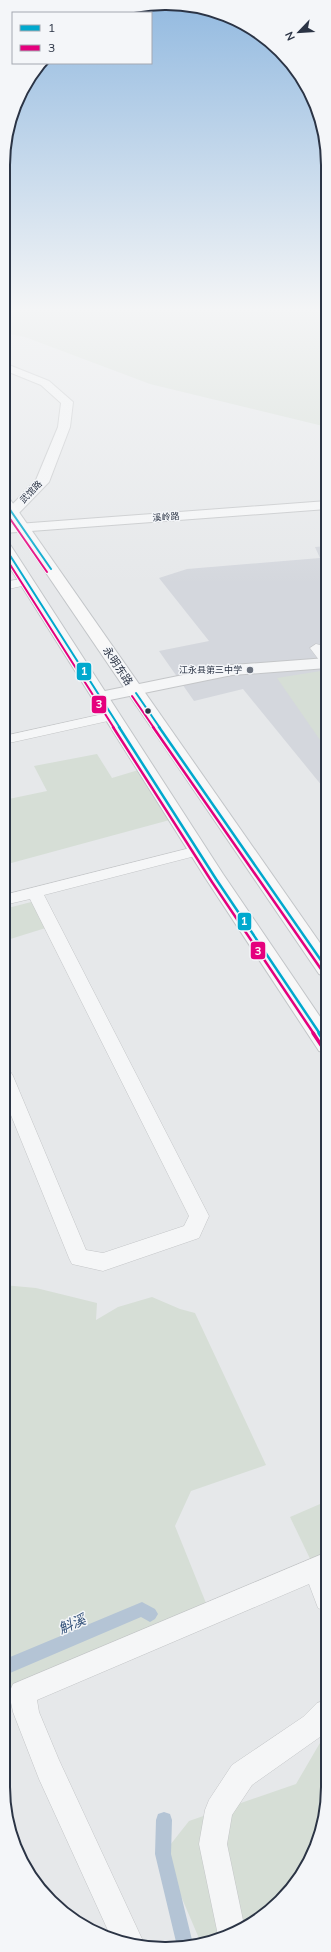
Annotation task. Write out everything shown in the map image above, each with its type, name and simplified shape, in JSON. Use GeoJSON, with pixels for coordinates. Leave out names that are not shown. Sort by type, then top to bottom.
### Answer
{"type":"FeatureCollection","features":[{"type":"Feature","properties":{"kind":"main road","name":"永明东路"},"geometry":{"type":"LineString","coordinates":[[10,509],[321,960]]}},
{"type":"Feature","properties":{"kind":"main road"},"geometry":{"type":"LineString","coordinates":[[10,555],[198,851],[321,1036]]}},
{"type":"Feature","properties":{"kind":"street","name":"武馆路"},"geometry":{"type":"LineString","coordinates":[[10,505],[42,482],[64,428],[66,401]]}},
{"type":"Feature","properties":{"kind":"street","name":"溪岭路"},"geometry":{"type":"LineString","coordinates":[[10,528],[321,505]]}},
{"type":"Feature","properties":{"kind":"street"},"geometry":{"type":"LineString","coordinates":[[100,697],[232,670],[321,663]]}},
{"type":"Feature","properties":{"kind":"lane"},"geometry":{"type":"LineString","coordinates":[[10,585],[27,582]]}},
{"type":"Feature","properties":{"kind":"lane"},"geometry":{"type":"LineString","coordinates":[[316,648],[321,654]]}},
{"type":"Feature","properties":{"kind":"lane"},"geometry":{"type":"LineString","coordinates":[[10,739],[112,716]]}},
{"type":"Feature","properties":{"kind":"lane"},"geometry":{"type":"LineString","coordinates":[[10,898],[198,851]]}},
{"type":"Feature","properties":{"kind":"lane"},"geometry":{"type":"LineString","coordinates":[[10,1091],[79,1258],[103,1262],[192,1232],[199,1216],[35,892]]}},
{"type":"Feature","properties":{"kind":"lane"},"geometry":{"type":"LineString","coordinates":[[126,1937],[49,1770],[26,1712],[22,1693],[321,1567]]}},
{"type":"Feature","properties":{"kind":"lane"},"geometry":{"type":"LineString","coordinates":[[230,1928],[213,1844],[218,1810],[242,1775],[313,1727],[321,1719]]}},
{"type":"Feature","properties":{"kind":"shaded area"},"geometry":{"type":"Polygon","coordinates":[[[220,401],[321,401],[321,426],[220,401]]]}},
{"type":"Feature","properties":{"kind":"shaded area","name":"江永县第三中学"},"geometry":{"type":"Polygon","coordinates":[[[321,546],[321,785],[243,689],[194,701],[159,651],[209,641],[159,578],[187,569],[320,558],[315,547],[321,546]]]}},
{"type":"Feature","properties":{"kind":"shaded area"},"geometry":{"type":"Polygon","coordinates":[[[321,671],[321,741],[277,678],[321,671]]]}},
{"type":"Feature","properties":{"kind":"shaded area"},"geometry":{"type":"Polygon","coordinates":[[[97,754],[112,778],[145,768],[177,818],[10,863],[10,799],[47,791],[34,766],[97,754]]]}},
{"type":"Feature","properties":{"kind":"shaded area"},"geometry":{"type":"Polygon","coordinates":[[[39,900],[52,926],[10,939],[10,907],[39,900]]]}},
{"type":"Feature","properties":{"kind":"shaded area"},"geometry":{"type":"Polygon","coordinates":[[[10,1286],[36,1288],[97,1303],[96,1320],[118,1307],[152,1297],[180,1309],[195,1313],[266,1465],[191,1491],[175,1526],[210,1613],[10,1698],[10,1286]]]}},
{"type":"Feature","properties":{"kind":"shaded area"},"geometry":{"type":"Polygon","coordinates":[[[321,1504],[321,1566],[315,1569],[290,1517],[321,1504]]]}},
{"type":"Feature","properties":{"kind":"shaded area"},"geometry":{"type":"Polygon","coordinates":[[[321,1741],[320,1807],[313,1836],[295,1873],[268,1903],[252,1916],[225,1930],[199,1938],[163,1854],[189,1821],[296,1784],[321,1741]]]}},
{"type":"Feature","properties":{"kind":"waterway","name":"斛溪"},"geometry":{"type":"LineString","coordinates":[[10,1665],[142,1609],[150,1614]]}},
{"type":"Feature","properties":{"kind":"waterway","name":"斛溪"},"geometry":{"type":"LineString","coordinates":[[164,1820],[163,1854],[184,1941]]}},
{"type":"Feature","properties":{"kind":"transit line","name":"1"},"geometry":{"type":"LineString","coordinates":[[10,510],[51,569]]}},
{"type":"Feature","properties":{"kind":"transit line","name":"3"},"geometry":{"type":"LineString","coordinates":[[10,519],[47,572]]}},
{"type":"Feature","properties":{"kind":"transit line","name":"1"},"geometry":{"type":"LineString","coordinates":[[10,555],[216,879],[321,1036]]}},
{"type":"Feature","properties":{"kind":"transit line","name":"3"},"geometry":{"type":"LineString","coordinates":[[10,564],[212,882],[321,1045]]}},
{"type":"Feature","properties":{"kind":"transit line","name":"1"},"geometry":{"type":"LineString","coordinates":[[136,693],[321,960]]}},
{"type":"Feature","properties":{"kind":"transit line","name":"3"},"geometry":{"type":"LineString","coordinates":[[132,696],[321,969]]}},
{"type":"Feature","properties":{"kind":"place","name":"江永县第三中学"},"geometry":{"type":"Point","coordinates":[250,670]}}]}
